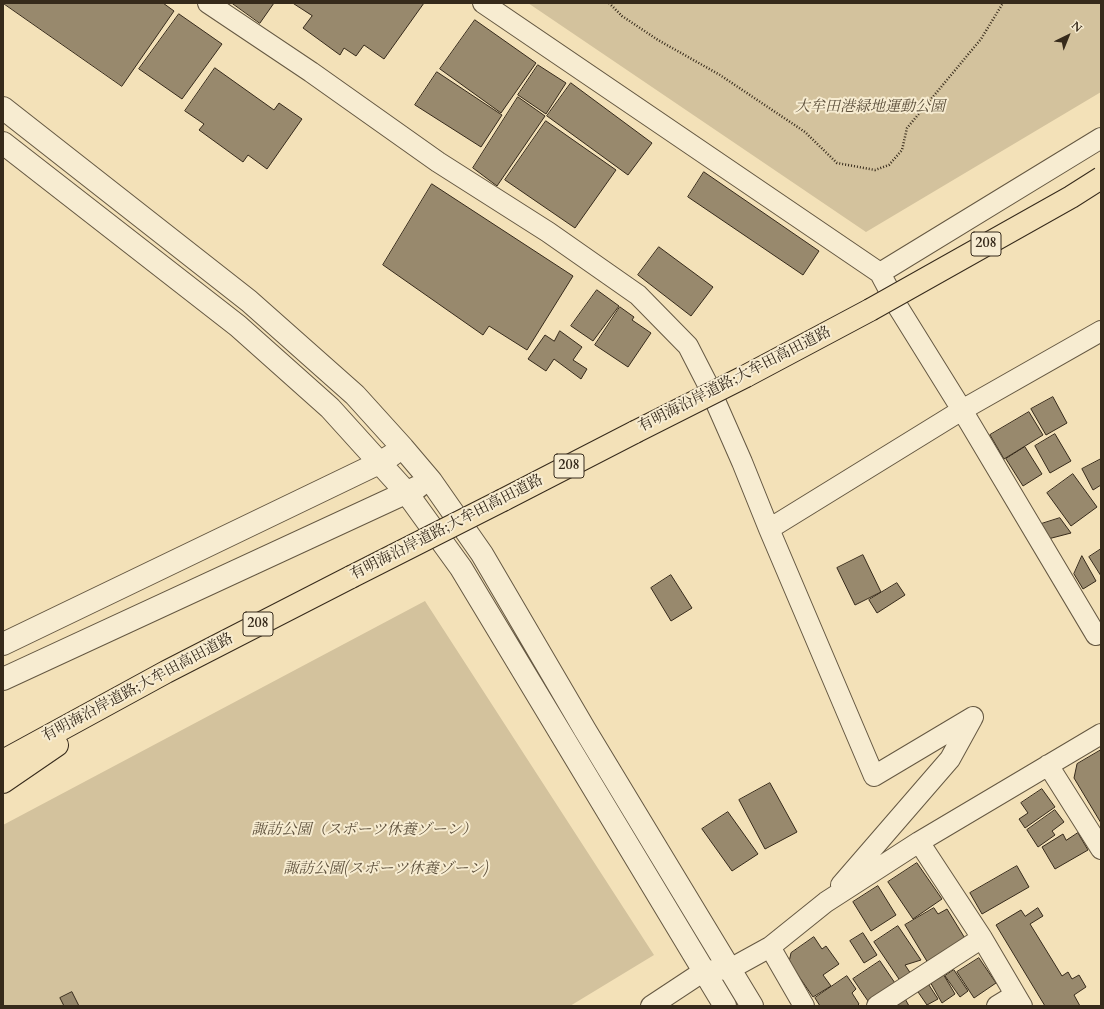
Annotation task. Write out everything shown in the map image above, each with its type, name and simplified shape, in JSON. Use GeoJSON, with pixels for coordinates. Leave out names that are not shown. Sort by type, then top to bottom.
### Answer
{"type":"FeatureCollection","features":[{"type":"Feature","properties":{"kind":"highway","name":"有明海沿岸道路;大牟田高田道路"},"geometry":{"type":"LineString","coordinates":[[3,761],[166,672],[746,376],[870,310],[1071,197],[1101,178]]}},
{"type":"Feature","properties":{"kind":"highway","name":"208"},"geometry":{"type":"LineString","coordinates":[[3,782],[166,672]]}},
{"type":"Feature","properties":{"kind":"street"},"geometry":{"type":"LineString","coordinates":[[208,3],[311,72],[438,162],[548,232],[638,295],[688,346],[709,388],[742,462],[769,530],[874,776],[973,718],[950,759],[826,902]]}},
{"type":"Feature","properties":{"kind":"street"},"geometry":{"type":"LineString","coordinates":[[483,3],[880,273],[898,307],[962,410],[1096,635]]}},
{"type":"Feature","properties":{"kind":"street"},"geometry":{"type":"LineString","coordinates":[[3,108],[249,301],[355,395],[403,448],[431,482],[482,554],[584,730],[752,1006]]}},
{"type":"Feature","properties":{"kind":"street"},"geometry":{"type":"LineString","coordinates":[[880,273],[1100,140]]}},
{"type":"Feature","properties":{"kind":"street"},"geometry":{"type":"LineString","coordinates":[[3,143],[238,326],[330,408],[381,462],[406,492],[461,568],[725,1006]]}},
{"type":"Feature","properties":{"kind":"street"},"geometry":{"type":"LineString","coordinates":[[769,530],[962,410],[1101,331]]}},
{"type":"Feature","properties":{"kind":"street"},"geometry":{"type":"LineString","coordinates":[[3,644],[381,462],[403,448]]}},
{"type":"Feature","properties":{"kind":"street"},"geometry":{"type":"LineString","coordinates":[[3,679],[406,492],[431,482]]}},
{"type":"Feature","properties":{"kind":"street"},"geometry":{"type":"LineString","coordinates":[[651,1006],[704,970],[730,969],[770,947],[826,902],[919,842],[1101,734]]}},
{"type":"Feature","properties":{"kind":"street"},"geometry":{"type":"LineString","coordinates":[[1048,765],[1101,849]]}},
{"type":"Feature","properties":{"kind":"street"},"geometry":{"type":"LineString","coordinates":[[919,842],[982,938],[1018,1001],[997,1006]]}},
{"type":"Feature","properties":{"kind":"street"},"geometry":{"type":"LineString","coordinates":[[877,1006],[982,938]]}},
{"type":"Feature","properties":{"kind":"street"},"geometry":{"type":"LineString","coordinates":[[770,947],[804,1006]]}},
{"type":"Feature","properties":{"kind":"path"},"geometry":{"type":"LineString","coordinates":[[609,3],[622,16],[658,40],[720,75],[805,132],[837,163],[875,170],[889,165],[902,150],[907,128],[981,39],[1003,3]]}},
{"type":"Feature","properties":{"kind":"green space","name":"大牟田港緑地運動公園"},"geometry":{"type":"Polygon","coordinates":[[[528,3],[1101,3],[1101,92],[866,232],[528,3]]]}},
{"type":"Feature","properties":{"kind":"green space","name":"諏訪公園（スポーツ休養ゾーン）"},"geometry":{"type":"Polygon","coordinates":[[[425,601],[654,955],[570,1006],[3,1006],[3,825],[425,601]]]}},
{"type":"Feature","properties":{"kind":"building"},"geometry":{"type":"Polygon","coordinates":[[[3,3],[163,3],[174,11],[122,86],[3,3]]]}},
{"type":"Feature","properties":{"kind":"building"},"geometry":{"type":"Polygon","coordinates":[[[232,3],[274,3],[260,23],[232,3]]]}},
{"type":"Feature","properties":{"kind":"building"},"geometry":{"type":"Polygon","coordinates":[[[293,3],[424,3],[384,59],[364,45],[356,56],[344,48],[340,55],[303,28],[312,16],[293,3]]]}},
{"type":"Feature","properties":{"kind":"building"},"geometry":{"type":"Polygon","coordinates":[[[179,14],[222,44],[182,99],[139,69],[179,14]]]}},
{"type":"Feature","properties":{"kind":"building"},"geometry":{"type":"Polygon","coordinates":[[[475,20],[536,63],[501,113],[440,69],[475,20]]]}},
{"type":"Feature","properties":{"kind":"building"},"geometry":{"type":"Polygon","coordinates":[[[538,65],[566,83],[546,114],[518,95],[538,65]]]}},
{"type":"Feature","properties":{"kind":"building"},"geometry":{"type":"Polygon","coordinates":[[[215,68],[274,110],[279,103],[302,119],[267,169],[248,155],[243,162],[199,130],[204,124],[185,111],[215,68]]]}},
{"type":"Feature","properties":{"kind":"building"},"geometry":{"type":"Polygon","coordinates":[[[437,72],[502,115],[481,147],[415,105],[437,72]]]}},
{"type":"Feature","properties":{"kind":"building"},"geometry":{"type":"Polygon","coordinates":[[[571,83],[652,143],[628,175],[547,116],[571,83]]]}},
{"type":"Feature","properties":{"kind":"building"},"geometry":{"type":"Polygon","coordinates":[[[518,97],[545,116],[497,186],[473,168],[518,97]]]}},
{"type":"Feature","properties":{"kind":"building"},"geometry":{"type":"Polygon","coordinates":[[[546,121],[616,170],[575,228],[505,180],[546,121]]]}},
{"type":"Feature","properties":{"kind":"building"},"geometry":{"type":"Polygon","coordinates":[[[704,172],[819,251],[803,275],[688,197],[704,172]]]}},
{"type":"Feature","properties":{"kind":"building"},"geometry":{"type":"Polygon","coordinates":[[[432,184],[573,276],[527,350],[489,326],[483,335],[383,265],[432,184]]]}},
{"type":"Feature","properties":{"kind":"building"},"geometry":{"type":"Polygon","coordinates":[[[659,247],[713,287],[691,316],[638,275],[659,247]]]}},
{"type":"Feature","properties":{"kind":"building"},"geometry":{"type":"Polygon","coordinates":[[[597,290],[619,306],[593,341],[571,326],[597,290]]]}},
{"type":"Feature","properties":{"kind":"building"},"geometry":{"type":"Polygon","coordinates":[[[620,307],[634,317],[632,320],[651,333],[628,367],[595,345],[620,307]]]}},
{"type":"Feature","properties":{"kind":"building"},"geometry":{"type":"Polygon","coordinates":[[[560,331],[582,347],[573,360],[587,369],[581,379],[554,359],[546,371],[528,359],[545,335],[554,341],[560,331]]]}},
{"type":"Feature","properties":{"kind":"building"},"geometry":{"type":"Polygon","coordinates":[[[1053,397],[1067,423],[1046,435],[1031,409],[1053,397]]]}},
{"type":"Feature","properties":{"kind":"building"},"geometry":{"type":"Polygon","coordinates":[[[1029,412],[1043,435],[1004,459],[990,435],[1029,412]]]}},
{"type":"Feature","properties":{"kind":"building"},"geometry":{"type":"Polygon","coordinates":[[[1055,434],[1071,461],[1050,473],[1035,446],[1055,434]]]}},
{"type":"Feature","properties":{"kind":"building"},"geometry":{"type":"Polygon","coordinates":[[[1025,447],[1042,474],[1023,486],[1006,459],[1025,447]]]}},
{"type":"Feature","properties":{"kind":"building"},"geometry":{"type":"Polygon","coordinates":[[[1101,459],[1101,485],[1093,490],[1082,469],[1101,459]]]}},
{"type":"Feature","properties":{"kind":"building"},"geometry":{"type":"Polygon","coordinates":[[[1073,474],[1097,507],[1071,526],[1047,493],[1073,474]]]}},
{"type":"Feature","properties":{"kind":"building"},"geometry":{"type":"Polygon","coordinates":[[[1060,518],[1071,533],[1048,539],[1038,525],[1060,518]]]}},
{"type":"Feature","properties":{"kind":"building"},"geometry":{"type":"Polygon","coordinates":[[[1101,549],[1101,576],[1089,557],[1101,549]]]}},
{"type":"Feature","properties":{"kind":"building"},"geometry":{"type":"Polygon","coordinates":[[[863,555],[881,592],[855,605],[837,568],[863,555]]]}},
{"type":"Feature","properties":{"kind":"building"},"geometry":{"type":"Polygon","coordinates":[[[1082,556],[1096,581],[1083,589],[1074,574],[1082,556]]]}},
{"type":"Feature","properties":{"kind":"building"},"geometry":{"type":"Polygon","coordinates":[[[671,575],[692,608],[671,621],[651,588],[671,575]]]}},
{"type":"Feature","properties":{"kind":"building"},"geometry":{"type":"Polygon","coordinates":[[[897,583],[905,595],[877,613],[869,600],[897,583]]]}},
{"type":"Feature","properties":{"kind":"building"},"geometry":{"type":"Polygon","coordinates":[[[1101,750],[1101,823],[1074,778],[1077,764],[1101,750]]]}},
{"type":"Feature","properties":{"kind":"building"},"geometry":{"type":"Polygon","coordinates":[[[770,783],[797,832],[765,849],[739,800],[770,783]]]}},
{"type":"Feature","properties":{"kind":"building"},"geometry":{"type":"Polygon","coordinates":[[[1042,789],[1055,807],[1025,828],[1019,819],[1028,813],[1021,803],[1042,789]]]}},
{"type":"Feature","properties":{"kind":"building"},"geometry":{"type":"Polygon","coordinates":[[[1055,810],[1064,822],[1052,831],[1055,835],[1038,847],[1027,830],[1055,810]]]}},
{"type":"Feature","properties":{"kind":"building"},"geometry":{"type":"Polygon","coordinates":[[[728,812],[758,854],[732,871],[702,829],[728,812]]]}},
{"type":"Feature","properties":{"kind":"building"},"geometry":{"type":"Polygon","coordinates":[[[1078,833],[1088,850],[1055,869],[1042,847],[1063,834],[1066,840],[1078,833]]]}},
{"type":"Feature","properties":{"kind":"building"},"geometry":{"type":"Polygon","coordinates":[[[917,863],[942,899],[913,919],[888,882],[917,863]]]}},
{"type":"Feature","properties":{"kind":"building"},"geometry":{"type":"Polygon","coordinates":[[[1017,866],[1029,887],[982,914],[970,893],[1017,866]]]}},
{"type":"Feature","properties":{"kind":"building"},"geometry":{"type":"Polygon","coordinates":[[[878,886],[896,915],[871,931],[853,902],[878,886]]]}},
{"type":"Feature","properties":{"kind":"building"},"geometry":{"type":"Polygon","coordinates":[[[934,908],[938,914],[947,909],[966,940],[928,963],[905,925],[934,908]]]}},
{"type":"Feature","properties":{"kind":"building"},"geometry":{"type":"Polygon","coordinates":[[[1038,908],[1043,916],[1030,924],[1062,976],[1068,972],[1072,979],[1079,975],[1086,987],[1074,995],[1080,1006],[1045,1006],[996,925],[1021,910],[1025,916],[1038,908]]]}},
{"type":"Feature","properties":{"kind":"building"},"geometry":{"type":"Polygon","coordinates":[[[898,926],[921,960],[905,965],[911,974],[901,982],[874,942],[898,926]]]}},
{"type":"Feature","properties":{"kind":"building"},"geometry":{"type":"Polygon","coordinates":[[[863,933],[877,955],[864,963],[850,941],[863,933]]]}},
{"type":"Feature","properties":{"kind":"building"},"geometry":{"type":"Polygon","coordinates":[[[814,937],[822,949],[826,946],[839,964],[823,975],[831,986],[813,997],[789,962],[791,953],[814,937]]]}},
{"type":"Feature","properties":{"kind":"building"},"geometry":{"type":"Polygon","coordinates":[[[979,958],[996,983],[974,998],[957,972],[979,958]]]}},
{"type":"Feature","properties":{"kind":"building"},"geometry":{"type":"Polygon","coordinates":[[[880,961],[897,986],[870,1004],[853,979],[880,961]]]}},
{"type":"Feature","properties":{"kind":"building"},"geometry":{"type":"Polygon","coordinates":[[[954,970],[968,991],[960,997],[945,976],[954,970]]]}},
{"type":"Feature","properties":{"kind":"building"},"geometry":{"type":"Polygon","coordinates":[[[942,972],[955,994],[942,1003],[929,980],[942,972]]]}},
{"type":"Feature","properties":{"kind":"building"},"geometry":{"type":"Polygon","coordinates":[[[847,976],[856,989],[852,993],[859,1004],[857,1006],[820,1006],[815,998],[847,976]]]}},
{"type":"Feature","properties":{"kind":"building"},"geometry":{"type":"Polygon","coordinates":[[[927,982],[938,999],[927,1005],[916,989],[927,982]]]}},
{"type":"Feature","properties":{"kind":"building"},"geometry":{"type":"Polygon","coordinates":[[[72,992],[79,1006],[64,1006],[60,998],[72,992]]]}},
{"type":"Feature","properties":{"kind":"building"},"geometry":{"type":"Polygon","coordinates":[[[903,995],[909,1006],[886,1006],[903,995]]]}},
{"type":"Feature","properties":{"kind":"park label","name":"諏訪公園(スポーツ休養ゾーン)"},"geometry":{"type":"Point","coordinates":[386,870]}}]}
